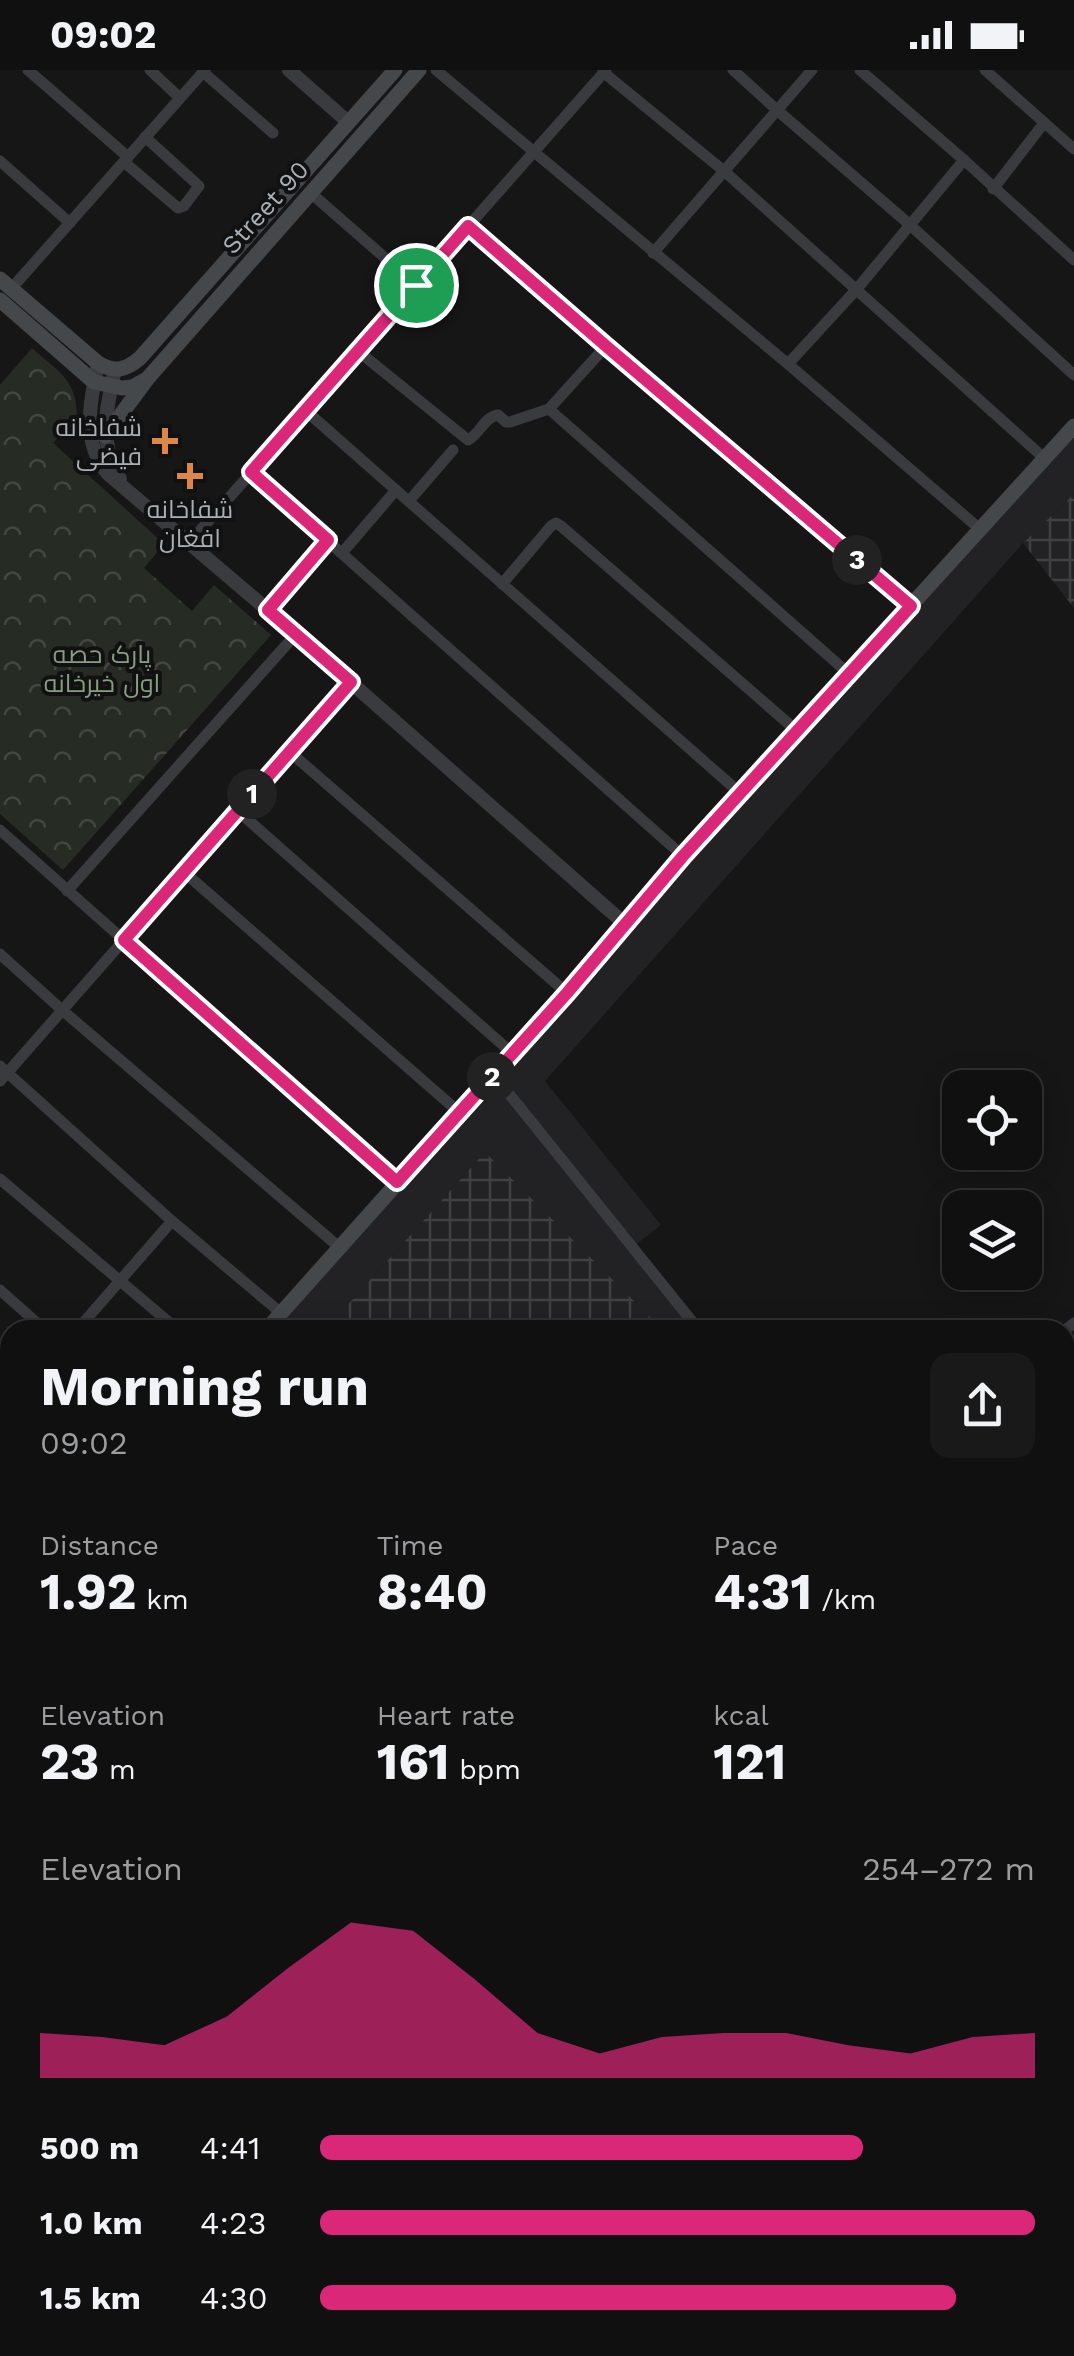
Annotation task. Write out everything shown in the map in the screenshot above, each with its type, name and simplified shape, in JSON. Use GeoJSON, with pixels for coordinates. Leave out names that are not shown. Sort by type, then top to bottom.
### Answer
{"type":"FeatureCollection","features":[{"type":"Feature","properties":{"kind":"main road","name":"Street 90"},"geometry":{"type":"LineString","coordinates":[[122,369],[140,358],[395,70]]}},
{"type":"Feature","properties":{"kind":"main road","name":"Street 90"},"geometry":{"type":"LineString","coordinates":[[105,436],[148,378],[419,70]]}},
{"type":"Feature","properties":{"kind":"main road"},"geometry":{"type":"LineString","coordinates":[[4,289],[98,363],[122,369]]}},
{"type":"Feature","properties":{"kind":"main road"},"geometry":{"type":"LineString","coordinates":[[4,289],[94,382],[111,387],[132,386],[148,378]]}},
{"type":"Feature","properties":{"kind":"main road"},"geometry":{"type":"LineString","coordinates":[[275,1320],[567,993],[683,856],[1074,426]]}},
{"type":"Feature","properties":{"kind":"street"},"geometry":{"type":"LineString","coordinates":[[28,70],[178,208],[184,206],[199,186],[146,137]]}},
{"type":"Feature","properties":{"kind":"street"},"geometry":{"type":"LineString","coordinates":[[150,70],[180,98]]}},
{"type":"Feature","properties":{"kind":"street"},"geometry":{"type":"LineString","coordinates":[[288,70],[352,118]]}},
{"type":"Feature","properties":{"kind":"street"},"geometry":{"type":"LineString","coordinates":[[303,70],[352,118]]}},
{"type":"Feature","properties":{"kind":"street"},"geometry":{"type":"LineString","coordinates":[[436,70],[981,530]]}},
{"type":"Feature","properties":{"kind":"street"},"geometry":{"type":"LineString","coordinates":[[734,70],[1074,375]]}},
{"type":"Feature","properties":{"kind":"street"},"geometry":{"type":"LineString","coordinates":[[654,253],[812,70]]}},
{"type":"Feature","properties":{"kind":"street"},"geometry":{"type":"LineString","coordinates":[[860,70],[1074,260]]}},
{"type":"Feature","properties":{"kind":"street"},"geometry":{"type":"LineString","coordinates":[[985,70],[1074,149]]}},
{"type":"Feature","properties":{"kind":"street"},"geometry":{"type":"LineString","coordinates":[[4,289],[70,222],[204,71],[273,133]]}},
{"type":"Feature","properties":{"kind":"street"},"geometry":{"type":"LineString","coordinates":[[190,542],[604,71],[724,171],[1044,458]]}},
{"type":"Feature","properties":{"kind":"street"},"geometry":{"type":"LineString","coordinates":[[993,189],[1044,123]]}},
{"type":"Feature","properties":{"kind":"street"},"geometry":{"type":"LineString","coordinates":[[788,364],[856,290],[964,160]]}},
{"type":"Feature","properties":{"kind":"street"},"geometry":{"type":"LineString","coordinates":[[0,161],[70,222]]}},
{"type":"Feature","properties":{"kind":"street"},"geometry":{"type":"LineString","coordinates":[[312,194],[416,285]]}},
{"type":"Feature","properties":{"kind":"street"},"geometry":{"type":"LineString","coordinates":[[468,226],[911,606]]}},
{"type":"Feature","properties":{"kind":"street"},"geometry":{"type":"LineString","coordinates":[[358,352],[468,440],[491,416],[498,415],[510,422],[550,409],[606,346]]}},
{"type":"Feature","properties":{"kind":"street"},"geometry":{"type":"LineString","coordinates":[[98,363],[90,423],[93,451],[101,466],[626,924]]}},
{"type":"Feature","properties":{"kind":"street"},"geometry":{"type":"LineString","coordinates":[[122,369],[111,387],[105,436],[107,452],[122,484]]}},
{"type":"Feature","properties":{"kind":"street"},"geometry":{"type":"LineString","coordinates":[[550,409],[848,673]]}},
{"type":"Feature","properties":{"kind":"street"},"geometry":{"type":"LineString","coordinates":[[306,410],[740,793]]}},
{"type":"Feature","properties":{"kind":"street"},"geometry":{"type":"LineString","coordinates":[[408,501],[453,450]]}},
{"type":"Feature","properties":{"kind":"street"},"geometry":{"type":"LineString","coordinates":[[251,472],[683,856]]}},
{"type":"Feature","properties":{"kind":"street"},"geometry":{"type":"LineString","coordinates":[[342,553],[396,490]]}},
{"type":"Feature","properties":{"kind":"street"},"geometry":{"type":"LineString","coordinates":[[502,584],[556,523],[797,731]]}},
{"type":"Feature","properties":{"kind":"street"},"geometry":{"type":"LineString","coordinates":[[268,610],[328,540]]}},
{"type":"Feature","properties":{"kind":"street"},"geometry":{"type":"LineString","coordinates":[[67,891],[296,634]]}},
{"type":"Feature","properties":{"kind":"street"},"geometry":{"type":"LineString","coordinates":[[281,1313],[2,1073],[351,682]]}},
{"type":"Feature","properties":{"kind":"street"},"geometry":{"type":"LineString","coordinates":[[290,752],[567,993]]}},
{"type":"Feature","properties":{"kind":"street"},"geometry":{"type":"LineString","coordinates":[[238,810],[513,1054]]}},
{"type":"Feature","properties":{"kind":"street"},"geometry":{"type":"LineString","coordinates":[[0,830],[397,1182]]}},
{"type":"Feature","properties":{"kind":"street"},"geometry":{"type":"LineString","coordinates":[[184,872],[460,1113]]}},
{"type":"Feature","properties":{"kind":"street"},"geometry":{"type":"LineString","coordinates":[[0,954],[339,1247]]}},
{"type":"Feature","properties":{"kind":"street"},"geometry":{"type":"LineString","coordinates":[[494,1075],[691,1320]]}},
{"type":"Feature","properties":{"kind":"street"},"geometry":{"type":"LineString","coordinates":[[0,1179],[166,1320]]}},
{"type":"Feature","properties":{"kind":"street"},"geometry":{"type":"LineString","coordinates":[[85,1320],[172,1221]]}},
{"type":"Feature","properties":{"kind":"street"},"geometry":{"type":"LineString","coordinates":[[0,1290],[34,1320]]}},
{"type":"Feature","properties":{"kind":"shaded area"},"geometry":{"type":"Polygon","coordinates":[[[1074,426],[1074,494],[1023,543],[545,1081],[661,1225],[633,1247],[691,1320],[653,1320],[485,1152],[334,1320],[275,1320],[1074,426]]]}},
{"type":"Feature","properties":{"kind":"shaded area"},"geometry":{"type":"Polygon","coordinates":[[[1074,494],[1074,608],[1023,543],[1074,494]]]}},
{"type":"Feature","properties":{"kind":"shaded area"},"geometry":{"type":"Polygon","coordinates":[[[485,1152],[653,1320],[334,1320],[485,1152]]]}},
{"type":"Feature","properties":{"kind":"green space","name":"پارک حصه اول خیرخانه"},"geometry":{"type":"Polygon","coordinates":[[[32,348],[64,376],[76,402],[77,415],[53,443],[164,544],[144,568],[192,611],[214,585],[271,635],[63,870],[0,814],[0,385],[32,348]]]}},
{"type":"Feature","properties":{"kind":"place","name":"شفاخانه فیضی"},"geometry":{"type":"Point","coordinates":[165,441]}},
{"type":"Feature","properties":{"kind":"place","name":"شفاخانه افغان"},"geometry":{"type":"Point","coordinates":[190,476]}},
{"type":"Feature","properties":{"kind":"route"},"geometry":{"type":"LineString","coordinates":[[468,226],[911,606],[683,856],[567,993],[397,1182],[124,940],[351,682],[268,610],[328,540],[251,472],[416,285],[468,226]]}}]}
